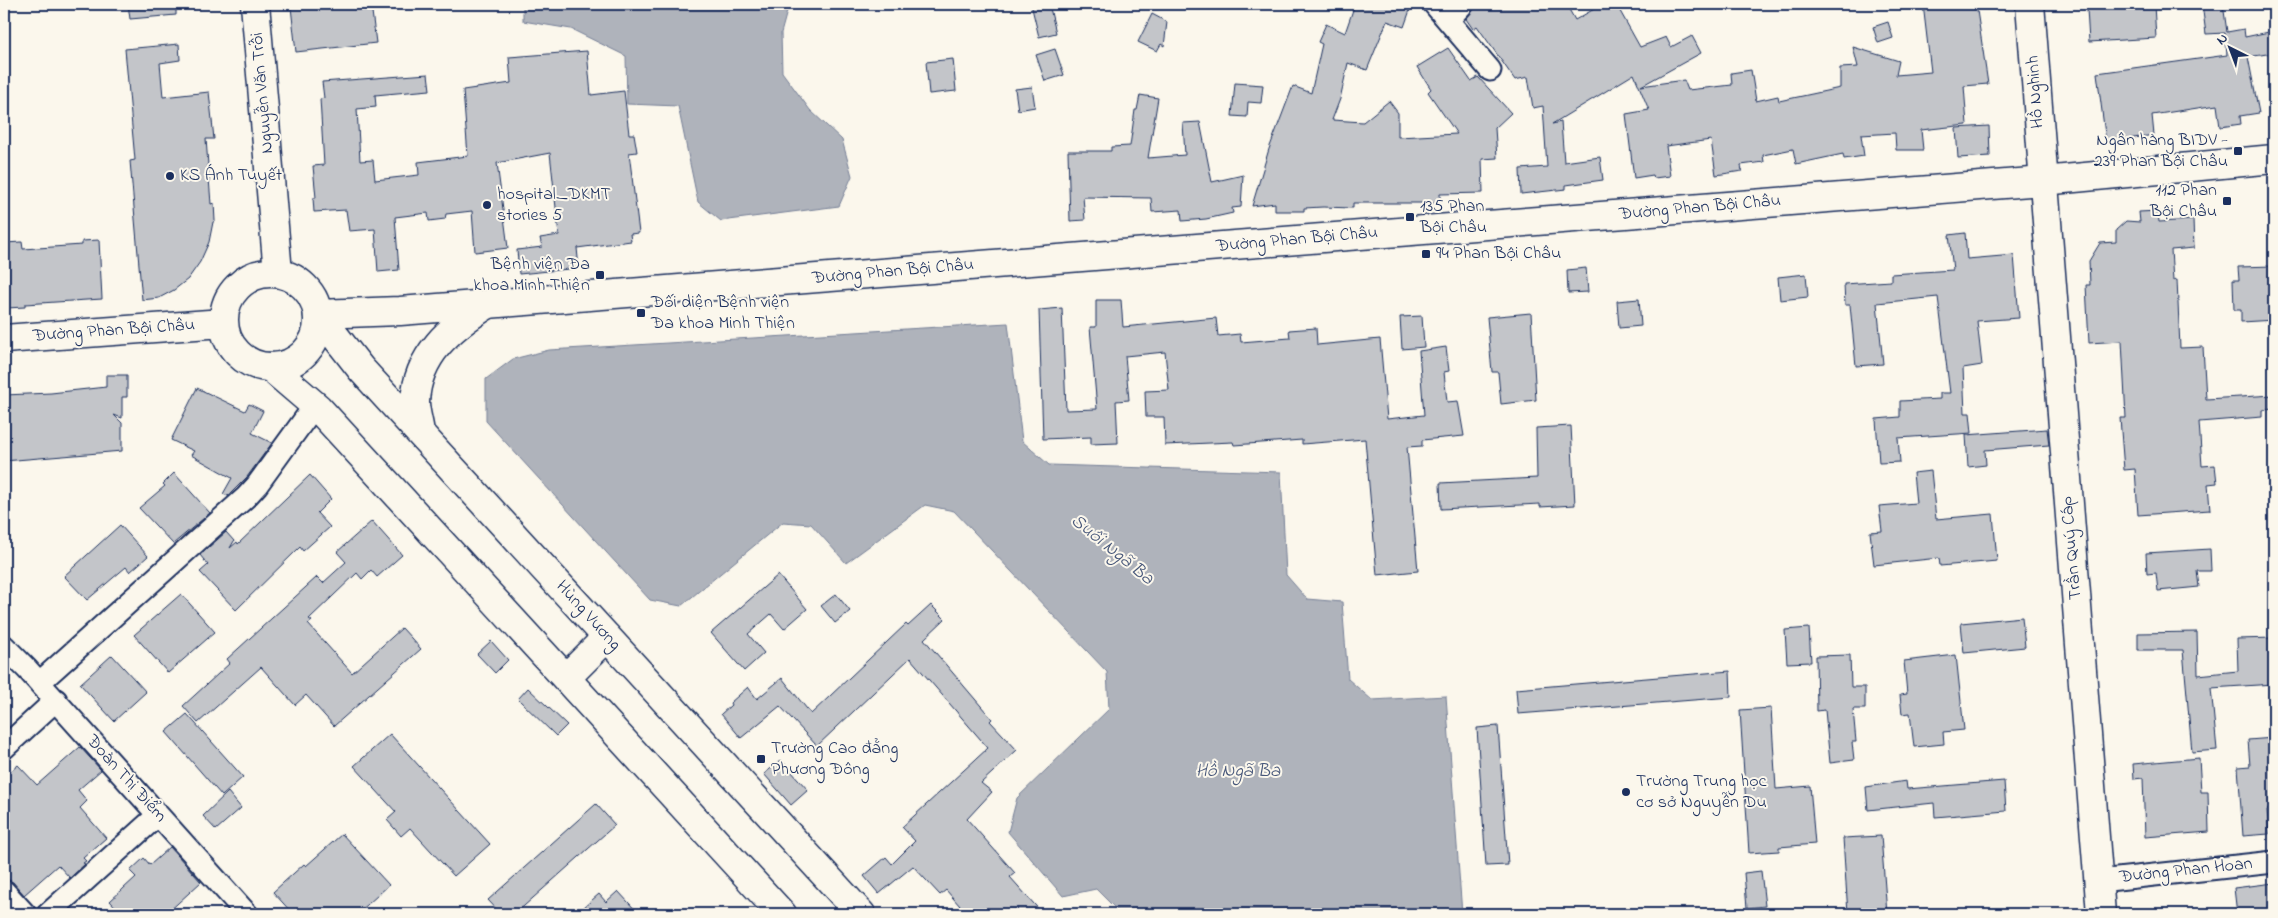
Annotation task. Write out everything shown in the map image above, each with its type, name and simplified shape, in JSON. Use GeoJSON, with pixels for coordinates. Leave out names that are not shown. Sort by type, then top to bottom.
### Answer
{"type":"FeatureCollection","features":[{"type":"Feature","properties":{"kind":"main road","name":"Nguyễn Văn Trỗi"},"geometry":{"type":"LineString","coordinates":[[255,4],[278,272]]}},
{"type":"Feature","properties":{"kind":"main road","name":"Hồ Nghinh"},"geometry":{"type":"LineString","coordinates":[[2030,4],[2043,181]]}},
{"type":"Feature","properties":{"kind":"main road","name":"Đường Phan Bội Châu"},"geometry":{"type":"LineString","coordinates":[[318,314],[488,304],[2043,181],[2274,159]]}},
{"type":"Feature","properties":{"kind":"main road","name":"Trần Quý Cáp"},"geometry":{"type":"LineString","coordinates":[[2043,181],[2101,914]]}},
{"type":"Feature","properties":{"kind":"main road"},"geometry":{"type":"LineString","coordinates":[[278,272],[293,277],[305,287],[314,299],[318,314],[317,330],[311,345],[300,357],[286,365],[270,367],[256,365],[243,358],[230,343],[224,323],[225,309],[230,296],[239,285],[251,277],[264,273],[278,272]]}},
{"type":"Feature","properties":{"kind":"main road"},"geometry":{"type":"LineString","coordinates":[[420,433],[415,403],[419,379],[427,357],[462,320],[488,304]]}},
{"type":"Feature","properties":{"kind":"main road","name":"Hùng Vương"},"geometry":{"type":"LineString","coordinates":[[318,314],[361,369],[861,914]]}},
{"type":"Feature","properties":{"kind":"main road","name":"Đường Phan Bội Châu"},"geometry":{"type":"LineString","coordinates":[[4,339],[224,323]]}},
{"type":"Feature","properties":{"kind":"main road"},"geometry":{"type":"LineString","coordinates":[[270,367],[315,405],[782,914]]}},
{"type":"Feature","properties":{"kind":"main road"},"geometry":{"type":"LineString","coordinates":[[566,678],[607,637]]}},
{"type":"Feature","properties":{"kind":"street"},"geometry":{"type":"LineString","coordinates":[[1463,4],[1441,12],[1490,70]]}},
{"type":"Feature","properties":{"kind":"street"},"geometry":{"type":"LineString","coordinates":[[40,682],[257,486],[315,405]]}},
{"type":"Feature","properties":{"kind":"street","name":"Đoàn Thị Điểm"},"geometry":{"type":"LineString","coordinates":[[4,646],[40,682],[247,914]]}},
{"type":"Feature","properties":{"kind":"street"},"geometry":{"type":"LineString","coordinates":[[4,748],[56,700]]}},
{"type":"Feature","properties":{"kind":"street"},"geometry":{"type":"LineString","coordinates":[[48,914],[158,815]]}},
{"type":"Feature","properties":{"kind":"street","name":"Đường Phan Hoan"},"geometry":{"type":"LineString","coordinates":[[2099,881],[2274,862]]}},
{"type":"Feature","properties":{"kind":"street"},"geometry":{"type":"LineString","coordinates":[[4,891],[25,914]]}},
{"type":"Feature","properties":{"kind":"water"},"geometry":{"type":"Polygon","coordinates":[[[523,4],[789,4],[781,33],[782,72],[810,110],[842,140],[852,176],[839,206],[721,221],[698,202],[678,106],[627,104],[626,56],[571,29],[523,21],[523,4]]]}},
{"type":"Feature","properties":{"kind":"water","name":"Hồ Ngã Ba"},"geometry":{"type":"Polygon","coordinates":[[[1008,323],[1022,441],[1049,465],[1281,472],[1286,575],[1307,599],[1342,602],[1348,679],[1372,700],[1446,696],[1462,914],[1121,914],[1096,889],[1063,896],[1008,832],[1017,798],[1109,709],[1107,672],[954,511],[925,505],[846,563],[811,524],[783,522],[681,606],[650,600],[486,421],[486,379],[513,359],[549,350],[1008,323]]]}},
{"type":"Feature","properties":{"kind":"building"},"geometry":{"type":"Polygon","coordinates":[[[128,4],[176,4],[176,15],[130,19],[128,4]]]}},
{"type":"Feature","properties":{"kind":"building"},"geometry":{"type":"Polygon","coordinates":[[[298,4],[371,4],[376,43],[296,52],[291,7],[298,7],[298,4]]]}},
{"type":"Feature","properties":{"kind":"building"},"geometry":{"type":"Polygon","coordinates":[[[1031,4],[1049,4],[1056,33],[1039,37],[1031,4]]]}},
{"type":"Feature","properties":{"kind":"building"},"geometry":{"type":"Polygon","coordinates":[[[1355,4],[1391,4],[1410,10],[1404,27],[1387,21],[1367,70],[1348,63],[1340,99],[1332,120],[1363,122],[1389,101],[1398,113],[1398,137],[1457,134],[1428,92],[1431,89],[1417,67],[1448,48],[1471,81],[1478,77],[1511,113],[1495,128],[1497,158],[1482,159],[1483,193],[1440,194],[1440,203],[1353,203],[1353,208],[1304,208],[1304,211],[1275,211],[1275,203],[1252,206],[1269,149],[1293,86],[1311,93],[1322,44],[1318,42],[1326,24],[1345,33],[1355,4]]]}},
{"type":"Feature","properties":{"kind":"building"},"geometry":{"type":"Polygon","coordinates":[[[1475,4],[1566,4],[1575,20],[1603,4],[1616,4],[1640,47],[1666,37],[1671,47],[1692,36],[1701,53],[1641,86],[1684,80],[1688,90],[1732,85],[1731,73],[1751,70],[1756,101],[1778,96],[1779,101],[1840,88],[1840,68],[1858,67],[1853,47],[1899,61],[1896,75],[1931,72],[1923,4],[1976,4],[1988,84],[1964,86],[1967,125],[1921,130],[1923,150],[1896,150],[1895,133],[1861,135],[1864,156],[1844,159],[1843,154],[1796,164],[1793,149],[1763,155],[1764,162],[1741,165],[1742,171],[1716,175],[1711,140],[1666,146],[1670,176],[1654,178],[1653,175],[1634,178],[1626,114],[1649,110],[1634,74],[1552,124],[1561,122],[1564,162],[1600,157],[1603,180],[1566,185],[1566,189],[1521,194],[1520,169],[1547,167],[1543,106],[1533,108],[1528,77],[1515,80],[1477,26],[1473,29],[1466,19],[1472,12],[1475,4]]]}},
{"type":"Feature","properties":{"kind":"building"},"geometry":{"type":"Polygon","coordinates":[[[2202,4],[2223,4],[2227,32],[2244,29],[2245,37],[2269,32],[2273,53],[2248,57],[2259,113],[2240,116],[2241,124],[2220,127],[2217,105],[2152,115],[2154,135],[2106,142],[2097,73],[2227,55],[2225,33],[2206,34],[2202,4]]]}},
{"type":"Feature","properties":{"kind":"building"},"geometry":{"type":"Polygon","coordinates":[[[2154,5],[2156,38],[2089,42],[2087,9],[2154,5]]]}},
{"type":"Feature","properties":{"kind":"building"},"geometry":{"type":"Polygon","coordinates":[[[1152,14],[1167,22],[1164,46],[1161,44],[1157,51],[1138,42],[1152,14]]]}},
{"type":"Feature","properties":{"kind":"building"},"geometry":{"type":"Polygon","coordinates":[[[1888,22],[1893,38],[1878,43],[1873,27],[1888,22]]]}},
{"type":"Feature","properties":{"kind":"building"},"geometry":{"type":"Polygon","coordinates":[[[179,44],[180,60],[160,63],[163,97],[209,92],[214,139],[206,139],[211,204],[214,203],[215,221],[213,222],[209,242],[200,262],[188,279],[174,290],[159,298],[142,300],[130,161],[135,160],[125,49],[179,44]]]}},
{"type":"Feature","properties":{"kind":"building"},"geometry":{"type":"Polygon","coordinates":[[[1055,49],[1064,75],[1045,81],[1036,55],[1055,49]]]}},
{"type":"Feature","properties":{"kind":"building"},"geometry":{"type":"Polygon","coordinates":[[[587,51],[591,95],[624,91],[629,134],[634,134],[637,152],[629,153],[639,233],[630,234],[631,241],[577,248],[579,268],[519,274],[517,250],[542,247],[540,238],[559,235],[550,153],[497,163],[508,248],[475,252],[472,211],[446,214],[445,219],[429,221],[428,213],[395,217],[399,270],[378,272],[375,229],[349,231],[346,210],[314,212],[313,198],[316,198],[313,166],[324,165],[320,99],[324,98],[322,82],[428,74],[430,90],[375,95],[376,107],[357,109],[360,161],[373,160],[375,180],[419,175],[418,162],[468,156],[463,90],[511,83],[509,57],[587,51]]]}},
{"type":"Feature","properties":{"kind":"building"},"geometry":{"type":"Polygon","coordinates":[[[953,59],[956,91],[929,94],[926,62],[953,59]]]}},
{"type":"Feature","properties":{"kind":"building"},"geometry":{"type":"Polygon","coordinates":[[[1235,83],[1263,85],[1261,103],[1248,102],[1247,117],[1232,116],[1235,83]]]}},
{"type":"Feature","properties":{"kind":"building"},"geometry":{"type":"Polygon","coordinates":[[[1032,87],[1035,107],[1018,110],[1015,89],[1032,87]]]}},
{"type":"Feature","properties":{"kind":"building"},"geometry":{"type":"Polygon","coordinates":[[[1140,95],[1158,98],[1148,158],[1185,155],[1183,123],[1200,122],[1212,182],[1243,175],[1241,207],[1232,208],[1233,213],[1206,219],[1182,221],[1181,210],[1152,212],[1151,198],[1083,197],[1085,220],[1070,221],[1068,151],[1111,151],[1111,147],[1130,146],[1135,110],[1137,110],[1140,95]]]}},
{"type":"Feature","properties":{"kind":"building"},"geometry":{"type":"Polygon","coordinates":[[[1989,126],[1990,156],[1958,158],[1956,128],[1989,126]]]}},
{"type":"Feature","properties":{"kind":"building"},"geometry":{"type":"Polygon","coordinates":[[[2158,211],[2159,222],[2193,220],[2194,248],[2171,250],[2173,281],[2177,280],[2180,348],[2203,347],[2206,399],[2274,395],[2274,409],[2262,410],[2262,417],[2199,422],[2202,466],[2215,465],[2217,483],[2208,484],[2210,510],[2138,515],[2135,469],[2124,470],[2120,418],[2126,418],[2122,341],[2089,343],[2086,285],[2090,285],[2089,261],[2100,243],[2116,242],[2116,230],[2126,221],[2140,222],[2139,212],[2158,211]]]}},
{"type":"Feature","properties":{"kind":"building"},"geometry":{"type":"Polygon","coordinates":[[[1965,233],[1967,259],[2014,255],[2019,318],[1977,321],[1982,365],[1963,368],[1965,413],[1970,413],[1972,433],[1898,438],[1900,462],[1879,463],[1876,419],[1900,417],[1900,401],[1940,399],[1940,393],[1950,393],[1938,297],[1877,303],[1883,364],[1856,366],[1850,305],[1845,305],[1844,284],[1891,281],[1891,274],[1953,270],[1949,235],[1965,233]]]}},
{"type":"Feature","properties":{"kind":"building"},"geometry":{"type":"Polygon","coordinates":[[[99,240],[102,299],[25,304],[25,307],[6,308],[4,243],[22,242],[23,249],[82,245],[82,241],[99,240]]]}},
{"type":"Feature","properties":{"kind":"building"},"geometry":{"type":"Polygon","coordinates":[[[2274,266],[2274,320],[2241,322],[2241,310],[2234,310],[2233,280],[2239,280],[2238,267],[2274,266]]]}},
{"type":"Feature","properties":{"kind":"building"},"geometry":{"type":"Polygon","coordinates":[[[1586,268],[1588,292],[1568,293],[1567,270],[1586,268]]]}},
{"type":"Feature","properties":{"kind":"building"},"geometry":{"type":"Polygon","coordinates":[[[1806,274],[1808,297],[1780,300],[1778,277],[1806,274]]]}},
{"type":"Feature","properties":{"kind":"building"},"geometry":{"type":"Polygon","coordinates":[[[1639,299],[1641,326],[1619,328],[1617,301],[1639,299]]]}},
{"type":"Feature","properties":{"kind":"building"},"geometry":{"type":"Polygon","coordinates":[[[1096,300],[1121,300],[1123,327],[1216,318],[1218,336],[1240,334],[1241,342],[1290,338],[1289,330],[1316,328],[1317,345],[1380,339],[1387,419],[1424,415],[1419,351],[1446,347],[1449,371],[1444,372],[1447,402],[1458,401],[1464,436],[1422,440],[1422,446],[1407,447],[1418,571],[1377,575],[1365,439],[1302,444],[1302,440],[1234,445],[1233,442],[1165,445],[1164,417],[1146,417],[1145,391],[1169,390],[1165,352],[1125,356],[1129,400],[1116,401],[1118,443],[1091,444],[1091,437],[1043,439],[1039,310],[1062,308],[1066,410],[1097,409],[1090,327],[1096,327],[1096,300]]]}},
{"type":"Feature","properties":{"kind":"building"},"geometry":{"type":"Polygon","coordinates":[[[1531,313],[1536,400],[1501,404],[1498,372],[1492,372],[1487,317],[1531,313]]]}},
{"type":"Feature","properties":{"kind":"building"},"geometry":{"type":"Polygon","coordinates":[[[1422,316],[1424,347],[1402,349],[1400,317],[1422,316]]]}},
{"type":"Feature","properties":{"kind":"building"},"geometry":{"type":"Polygon","coordinates":[[[106,375],[127,375],[127,397],[122,397],[122,418],[114,415],[122,423],[122,451],[4,461],[4,395],[51,393],[106,387],[106,375]]]}},
{"type":"Feature","properties":{"kind":"building"},"geometry":{"type":"Polygon","coordinates":[[[197,388],[245,411],[249,404],[263,411],[252,433],[272,443],[247,477],[228,496],[223,494],[232,478],[191,455],[194,451],[171,440],[197,388]]]}},
{"type":"Feature","properties":{"kind":"building"},"geometry":{"type":"Polygon","coordinates":[[[1571,426],[1575,505],[1540,507],[1540,504],[1441,509],[1440,483],[1537,478],[1536,428],[1571,426]]]}},
{"type":"Feature","properties":{"kind":"building"},"geometry":{"type":"Polygon","coordinates":[[[2047,429],[2049,445],[1985,450],[1986,465],[1968,467],[1966,435],[2047,429]]]}},
{"type":"Feature","properties":{"kind":"building"},"geometry":{"type":"Polygon","coordinates":[[[1931,471],[1936,519],[1993,514],[1997,561],[1940,566],[1939,558],[1874,565],[1870,532],[1882,531],[1879,506],[1916,503],[1913,473],[1931,471]]]}},
{"type":"Feature","properties":{"kind":"building"},"geometry":{"type":"Polygon","coordinates":[[[174,473],[210,513],[173,544],[139,508],[165,486],[163,484],[174,473]]]}},
{"type":"Feature","properties":{"kind":"building"},"geometry":{"type":"Polygon","coordinates":[[[310,475],[331,499],[317,513],[330,527],[303,551],[300,547],[236,610],[200,572],[208,565],[200,555],[226,532],[234,541],[230,548],[237,542],[238,544],[310,475]]]}},
{"type":"Feature","properties":{"kind":"building"},"geometry":{"type":"Polygon","coordinates":[[[372,521],[402,555],[377,577],[371,570],[362,579],[357,573],[309,619],[312,621],[308,624],[352,673],[402,628],[421,649],[334,726],[306,695],[295,705],[261,667],[198,723],[183,706],[230,663],[227,659],[317,577],[323,583],[346,562],[337,552],[372,521]]]}},
{"type":"Feature","properties":{"kind":"building"},"geometry":{"type":"Polygon","coordinates":[[[120,525],[148,556],[130,572],[126,567],[87,600],[64,576],[120,525]]]}},
{"type":"Feature","properties":{"kind":"building"},"geometry":{"type":"Polygon","coordinates":[[[2210,549],[2211,571],[2197,571],[2199,587],[2158,591],[2156,573],[2147,574],[2146,553],[2210,549]]]}},
{"type":"Feature","properties":{"kind":"building"},"geometry":{"type":"Polygon","coordinates":[[[778,575],[807,609],[784,629],[771,614],[748,634],[764,653],[744,671],[711,633],[778,575]]]}},
{"type":"Feature","properties":{"kind":"building"},"geometry":{"type":"Polygon","coordinates":[[[181,594],[215,632],[168,673],[134,635],[181,594]]]}},
{"type":"Feature","properties":{"kind":"building"},"geometry":{"type":"Polygon","coordinates":[[[836,594],[850,611],[835,623],[821,606],[836,594]]]}},
{"type":"Feature","properties":{"kind":"building"},"geometry":{"type":"Polygon","coordinates":[[[931,605],[945,619],[924,639],[992,719],[990,721],[1017,750],[981,783],[992,792],[967,819],[1015,873],[1010,877],[1043,914],[967,914],[946,890],[940,895],[913,866],[879,894],[864,876],[886,857],[892,864],[915,841],[902,827],[988,748],[910,658],[817,746],[780,706],[741,738],[721,714],[748,687],[757,699],[782,678],[811,714],[906,624],[908,626],[931,605]]]}},
{"type":"Feature","properties":{"kind":"building"},"geometry":{"type":"Polygon","coordinates":[[[2022,617],[2025,647],[1964,653],[1961,623],[2022,617]]]}},
{"type":"Feature","properties":{"kind":"building"},"geometry":{"type":"Polygon","coordinates":[[[1809,628],[1811,662],[1787,663],[1785,630],[1809,628]]]}},
{"type":"Feature","properties":{"kind":"building"},"geometry":{"type":"Polygon","coordinates":[[[2197,632],[2198,675],[2238,671],[2237,639],[2274,638],[2274,684],[2211,688],[2217,750],[2192,752],[2183,650],[2138,650],[2138,633],[2197,632]]]}},
{"type":"Feature","properties":{"kind":"building"},"geometry":{"type":"Polygon","coordinates":[[[491,641],[508,660],[495,673],[477,654],[491,641]]]}},
{"type":"Feature","properties":{"kind":"building"},"geometry":{"type":"Polygon","coordinates":[[[112,655],[146,692],[114,721],[80,684],[112,655]]]}},
{"type":"Feature","properties":{"kind":"building"},"geometry":{"type":"Polygon","coordinates":[[[1850,655],[1851,687],[1865,687],[1865,709],[1853,709],[1856,742],[1852,742],[1854,760],[1830,763],[1825,710],[1817,711],[1816,656],[1850,655]]]}},
{"type":"Feature","properties":{"kind":"building"},"geometry":{"type":"Polygon","coordinates":[[[1956,655],[1964,730],[1943,732],[1944,744],[1914,747],[1910,713],[1902,714],[1900,695],[1907,694],[1904,661],[1956,655]]]}},
{"type":"Feature","properties":{"kind":"building"},"geometry":{"type":"Polygon","coordinates":[[[1730,671],[1731,697],[1518,714],[1516,689],[1730,671]]]}},
{"type":"Feature","properties":{"kind":"building"},"geometry":{"type":"Polygon","coordinates":[[[528,688],[567,725],[556,736],[518,699],[528,688]]]}},
{"type":"Feature","properties":{"kind":"building"},"geometry":{"type":"Polygon","coordinates":[[[1771,708],[1776,789],[1810,786],[1815,844],[1779,847],[1779,851],[1749,853],[1740,710],[1771,708]]]}},
{"type":"Feature","properties":{"kind":"building"},"geometry":{"type":"Polygon","coordinates":[[[187,714],[243,777],[222,796],[166,732],[187,714]]]}},
{"type":"Feature","properties":{"kind":"building"},"geometry":{"type":"Polygon","coordinates":[[[1498,726],[1508,865],[1486,866],[1477,728],[1498,726]]]}},
{"type":"Feature","properties":{"kind":"building"},"geometry":{"type":"Polygon","coordinates":[[[390,734],[490,844],[454,876],[410,828],[401,836],[387,820],[396,812],[354,766],[390,734]]]}},
{"type":"Feature","properties":{"kind":"building"},"geometry":{"type":"Polygon","coordinates":[[[2274,738],[2274,809],[2267,810],[2269,834],[2243,836],[2238,767],[2250,766],[2248,740],[2274,738]]]}},
{"type":"Feature","properties":{"kind":"building"},"geometry":{"type":"Polygon","coordinates":[[[80,747],[101,770],[78,790],[87,801],[80,808],[106,838],[83,858],[86,861],[83,863],[85,864],[70,878],[58,865],[24,895],[13,882],[4,879],[4,777],[18,765],[37,785],[80,747]]]}},
{"type":"Feature","properties":{"kind":"building"},"geometry":{"type":"Polygon","coordinates":[[[2199,758],[2201,792],[2208,792],[2209,832],[2145,837],[2143,778],[2134,779],[2133,764],[2199,758]]]}},
{"type":"Feature","properties":{"kind":"building"},"geometry":{"type":"Polygon","coordinates":[[[781,760],[808,790],[791,805],[764,774],[781,760]]]}},
{"type":"Feature","properties":{"kind":"building"},"geometry":{"type":"Polygon","coordinates":[[[1906,781],[1907,789],[2004,781],[2006,811],[1935,817],[1934,803],[1868,810],[1866,787],[1906,781]]]}},
{"type":"Feature","properties":{"kind":"building"},"geometry":{"type":"Polygon","coordinates":[[[228,792],[241,808],[216,830],[203,816],[228,792]]]}},
{"type":"Feature","properties":{"kind":"building"},"geometry":{"type":"Polygon","coordinates":[[[596,804],[615,825],[515,914],[501,914],[488,900],[596,804]]]}},
{"type":"Feature","properties":{"kind":"building"},"geometry":{"type":"Polygon","coordinates":[[[342,834],[389,885],[357,914],[293,914],[273,892],[342,834]]]}},
{"type":"Feature","properties":{"kind":"building"},"geometry":{"type":"Polygon","coordinates":[[[1881,836],[1887,914],[1848,914],[1843,838],[1881,836]]]}},
{"type":"Feature","properties":{"kind":"building"},"geometry":{"type":"Polygon","coordinates":[[[170,847],[201,882],[166,914],[122,914],[110,901],[136,877],[130,871],[144,858],[150,865],[170,847]]]}},
{"type":"Feature","properties":{"kind":"building"},"geometry":{"type":"Polygon","coordinates":[[[1761,871],[1765,906],[1747,908],[1744,873],[1761,871]]]}},
{"type":"Feature","properties":{"kind":"building"},"geometry":{"type":"Polygon","coordinates":[[[2274,883],[2274,914],[2237,914],[2234,888],[2274,883]]]}},
{"type":"Feature","properties":{"kind":"building"},"geometry":{"type":"Polygon","coordinates":[[[618,891],[639,914],[576,914],[599,894],[606,902],[618,891]]]}},
{"type":"Feature","properties":{"kind":"place","name":"Ngân hàng BIDV - 239 Phan Bội Châu"},"geometry":{"type":"Point","coordinates":[2238,151]}},
{"type":"Feature","properties":{"kind":"place","name":"KS Ánh Tuyết"},"geometry":{"type":"Point","coordinates":[170,176]}},
{"type":"Feature","properties":{"kind":"place","name":"112 Phan Bội Châu"},"geometry":{"type":"Point","coordinates":[2227,201]}},
{"type":"Feature","properties":{"kind":"place","name":"hospital_DKMT stories 5"},"geometry":{"type":"Point","coordinates":[487,205]}},
{"type":"Feature","properties":{"kind":"place","name":"135 Phan Bội Châu"},"geometry":{"type":"Point","coordinates":[1410,217]}},
{"type":"Feature","properties":{"kind":"place","name":"94 Phan Bội Châu"},"geometry":{"type":"Point","coordinates":[1426,254]}},
{"type":"Feature","properties":{"kind":"place","name":"Bệnh viện Đa khoa Minh Thiện"},"geometry":{"type":"Point","coordinates":[600,275]}},
{"type":"Feature","properties":{"kind":"place","name":"Đối diện Bệnh viện Đa khoa Minh Thiện"},"geometry":{"type":"Point","coordinates":[641,313]}},
{"type":"Feature","properties":{"kind":"place","name":"Trường Cao đẳng Phương Đông"},"geometry":{"type":"Point","coordinates":[761,759]}},
{"type":"Feature","properties":{"kind":"place","name":"Trường Trung học cơ sở Nguyễn Du"},"geometry":{"type":"Point","coordinates":[1626,792]}},
{"type":"Feature","properties":{"kind":"water label","name":"Suối Ngã Ba"},"geometry":{"type":"Point","coordinates":[1112,550]}}]}
